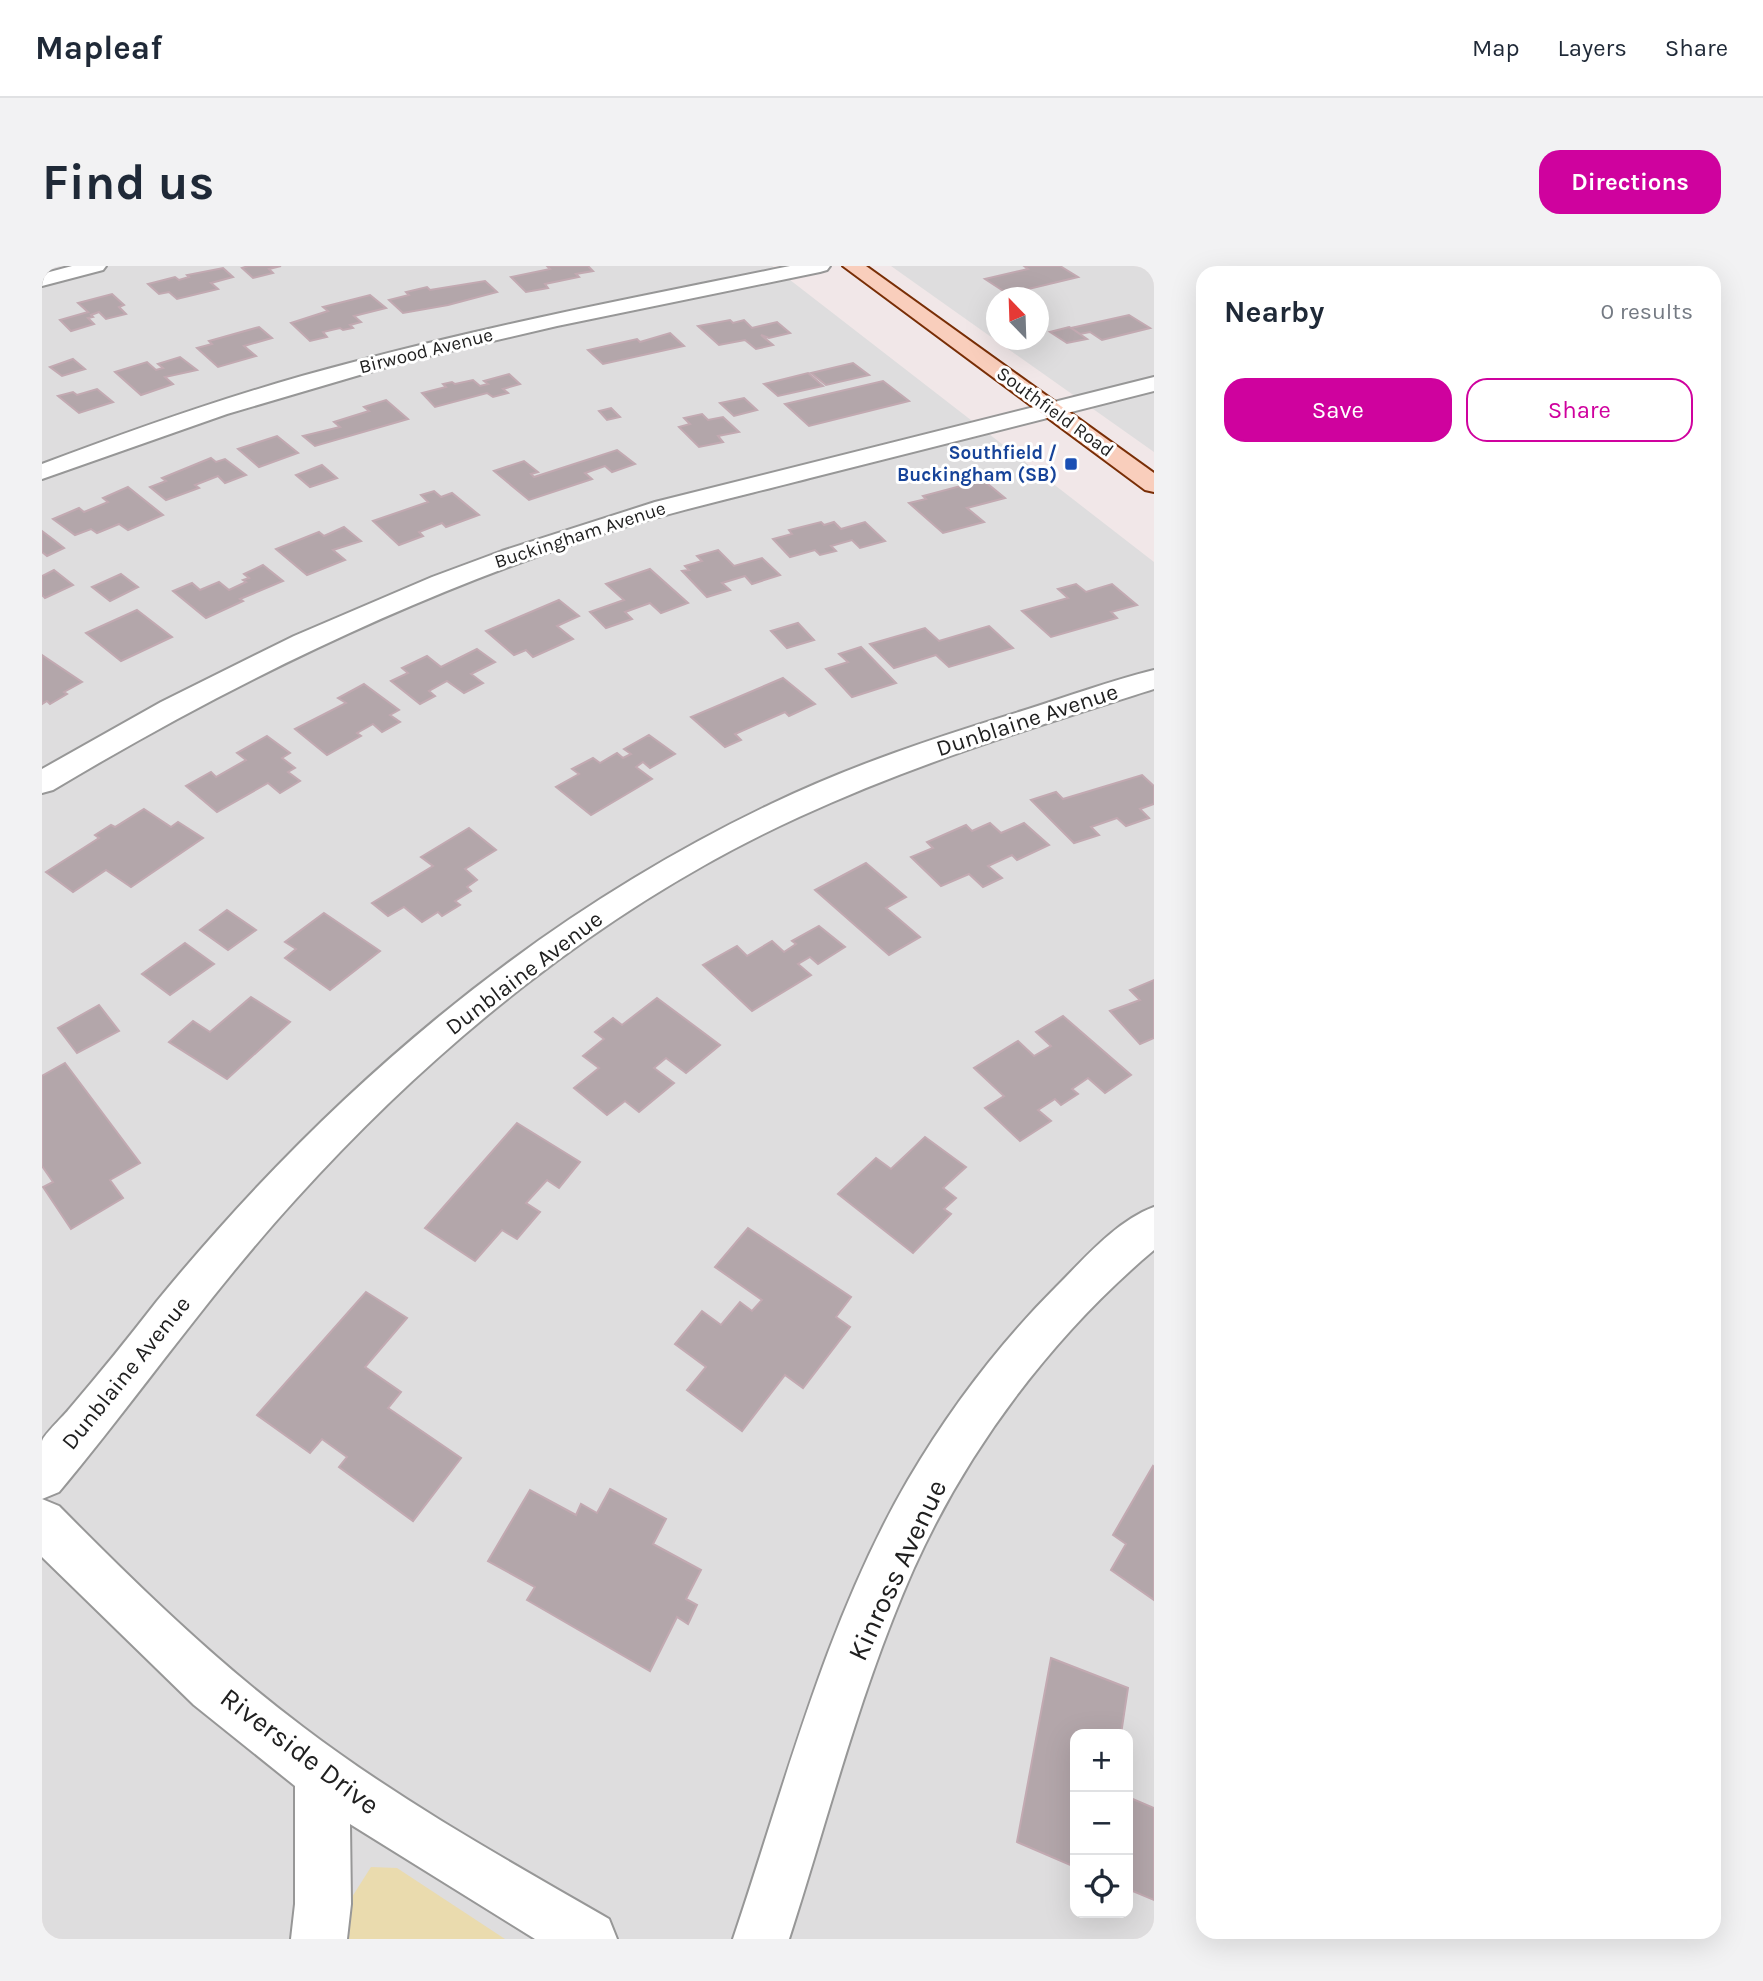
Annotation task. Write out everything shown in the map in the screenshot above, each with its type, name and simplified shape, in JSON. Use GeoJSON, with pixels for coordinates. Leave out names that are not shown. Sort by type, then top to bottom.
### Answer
{"type":"FeatureCollection","features":[{"type":"Feature","properties":{"kind":"main road","name":"Southfield Road"},"geometry":{"type":"LineString","coordinates":[[853,266],[1154,485]]}},
{"type":"Feature","properties":{"kind":"street"},"geometry":{"type":"LineString","coordinates":[[42,280],[96,266]]}},
{"type":"Feature","properties":{"kind":"street","name":"Birwood Avenue"},"geometry":{"type":"LineString","coordinates":[[42,472],[214,411],[399,356],[820,266]]}},
{"type":"Feature","properties":{"kind":"street","name":"Buckingham Avenue"},"geometry":{"type":"LineString","coordinates":[[42,783],[115,738],[236,674],[394,601],[493,563],[584,531],[683,502],[1154,384]]}},
{"type":"Feature","properties":{"kind":"street","name":"Dunblaine Avenue"},"geometry":{"type":"LineString","coordinates":[[42,1476],[100,1411],[182,1304],[283,1185],[407,1064],[557,943],[699,855],[801,803],[867,775],[951,745],[1154,679]]}},
{"type":"Feature","properties":{"kind":"street","name":"Kinross Avenue"},"geometry":{"type":"LineString","coordinates":[[761,1939],[860,1644],[891,1568],[924,1499],[970,1426],[1025,1353],[1087,1283],[1154,1225]]}},
{"type":"Feature","properties":{"kind":"street","name":"Riverside Drive"},"geometry":{"type":"LineString","coordinates":[[42,1523],[122,1604],[189,1665],[322,1774],[510,1893],[589,1939]]}},
{"type":"Feature","properties":{"kind":"street"},"geometry":{"type":"LineString","coordinates":[[319,1939],[323,1904],[322,1774]]}},
{"type":"Feature","properties":{"kind":"shaded area"},"geometry":{"type":"Polygon","coordinates":[[[42,266],[772,266],[1154,562],[1154,1939],[42,1939],[42,266]]]}},
{"type":"Feature","properties":{"kind":"shaded area"},"geometry":{"type":"Polygon","coordinates":[[[891,266],[1154,266],[1154,452],[1010,350],[1049,350],[1049,287],[986,287],[986,333],[891,266]]]}},
{"type":"Feature","properties":{"kind":"shaded area"},"geometry":{"type":"Polygon","coordinates":[[[371,1867],[397,1868],[505,1939],[349,1939],[352,1897],[371,1867]]]}},
{"type":"Feature","properties":{"kind":"building"},"geometry":{"type":"Polygon","coordinates":[[[281,266],[269,269],[273,273],[253,278],[242,268],[281,266]]]}},
{"type":"Feature","properties":{"kind":"building"},"geometry":{"type":"Polygon","coordinates":[[[547,266],[588,266],[593,271],[576,274],[579,277],[545,284],[548,288],[526,292],[511,277],[550,269],[547,266]]]}},
{"type":"Feature","properties":{"kind":"building"},"geometry":{"type":"Polygon","coordinates":[[[1024,266],[1060,266],[1078,277],[1037,287],[997,287],[985,279],[1028,269],[1024,266]]]}},
{"type":"Feature","properties":{"kind":"building"},"geometry":{"type":"Polygon","coordinates":[[[223,268],[233,277],[211,283],[218,289],[177,299],[169,292],[159,294],[148,284],[175,277],[179,280],[189,277],[187,275],[223,268]]]}},
{"type":"Feature","properties":{"kind":"building"},"geometry":{"type":"Polygon","coordinates":[[[485,281],[497,292],[448,305],[403,313],[389,300],[427,287],[430,290],[485,281]]]}},
{"type":"Feature","properties":{"kind":"building"},"geometry":{"type":"Polygon","coordinates":[[[112,294],[124,305],[119,307],[126,314],[106,319],[99,312],[88,318],[94,324],[71,331],[60,320],[88,312],[78,303],[112,294]]]}},
{"type":"Feature","properties":{"kind":"building"},"geometry":{"type":"Polygon","coordinates":[[[370,295],[386,308],[354,316],[361,322],[350,325],[353,328],[323,332],[327,337],[310,341],[291,323],[328,311],[323,307],[370,295]]]}},
{"type":"Feature","properties":{"kind":"building"},"geometry":{"type":"Polygon","coordinates":[[[1129,315],[1150,328],[1102,340],[1090,332],[1080,334],[1071,328],[1129,315]]]}},
{"type":"Feature","properties":{"kind":"building"},"geometry":{"type":"Polygon","coordinates":[[[730,320],[733,323],[744,320],[752,328],[777,322],[790,333],[769,338],[761,335],[773,345],[756,349],[745,340],[719,345],[698,326],[730,320]]]}},
{"type":"Feature","properties":{"kind":"building"},"geometry":{"type":"Polygon","coordinates":[[[259,327],[272,338],[244,346],[256,356],[218,367],[197,348],[212,344],[209,341],[259,327]]]}},
{"type":"Feature","properties":{"kind":"building"},"geometry":{"type":"Polygon","coordinates":[[[1069,327],[1087,339],[1067,343],[1050,332],[1069,327]]]}},
{"type":"Feature","properties":{"kind":"building"},"geometry":{"type":"Polygon","coordinates":[[[670,333],[684,346],[603,364],[588,350],[637,339],[640,342],[670,333]]]}},
{"type":"Feature","properties":{"kind":"building"},"geometry":{"type":"Polygon","coordinates":[[[180,357],[197,370],[165,377],[173,384],[141,395],[115,372],[147,362],[156,370],[163,368],[158,364],[180,357]]]}},
{"type":"Feature","properties":{"kind":"building"},"geometry":{"type":"Polygon","coordinates":[[[73,359],[85,369],[62,376],[50,367],[73,359]]]}},
{"type":"Feature","properties":{"kind":"building"},"geometry":{"type":"Polygon","coordinates":[[[853,363],[869,375],[826,385],[811,373],[853,363]]]}},
{"type":"Feature","properties":{"kind":"building"},"geometry":{"type":"Polygon","coordinates":[[[808,373],[823,386],[778,396],[764,384],[808,373]]]}},
{"type":"Feature","properties":{"kind":"building"},"geometry":{"type":"Polygon","coordinates":[[[509,374],[520,384],[503,389],[508,393],[493,397],[487,393],[435,407],[422,393],[446,387],[443,384],[452,382],[455,384],[473,380],[480,386],[488,384],[484,381],[509,374]]]}},
{"type":"Feature","properties":{"kind":"building"},"geometry":{"type":"Polygon","coordinates":[[[883,381],[909,401],[809,426],[785,404],[883,381]]]}},
{"type":"Feature","properties":{"kind":"building"},"geometry":{"type":"Polygon","coordinates":[[[97,389],[113,402],[79,413],[58,396],[73,392],[77,395],[97,389]]]}},
{"type":"Feature","properties":{"kind":"building"},"geometry":{"type":"Polygon","coordinates":[[[744,398],[757,410],[734,416],[720,403],[744,398]]]}},
{"type":"Feature","properties":{"kind":"building"},"geometry":{"type":"Polygon","coordinates":[[[386,400],[408,419],[315,446],[303,436],[340,427],[334,422],[369,411],[364,407],[386,400]]]}},
{"type":"Feature","properties":{"kind":"building"},"geometry":{"type":"Polygon","coordinates":[[[611,408],[620,417],[607,420],[599,411],[611,408]]]}},
{"type":"Feature","properties":{"kind":"building"},"geometry":{"type":"Polygon","coordinates":[[[702,414],[708,420],[723,417],[739,432],[718,436],[723,442],[699,447],[679,427],[690,424],[684,418],[702,414]]]}},
{"type":"Feature","properties":{"kind":"building"},"geometry":{"type":"Polygon","coordinates":[[[277,436],[298,453],[259,467],[238,449],[277,436]]]}},
{"type":"Feature","properties":{"kind":"building"},"geometry":{"type":"Polygon","coordinates":[[[617,450],[635,464],[612,472],[605,466],[585,473],[592,479],[529,500],[494,471],[524,461],[538,472],[531,474],[534,477],[617,450]]]}},
{"type":"Feature","properties":{"kind":"building"},"geometry":{"type":"Polygon","coordinates":[[[211,458],[216,462],[225,459],[246,475],[225,483],[218,476],[195,485],[199,488],[166,500],[150,487],[166,481],[162,478],[211,458]]]}},
{"type":"Feature","properties":{"kind":"building"},"geometry":{"type":"Polygon","coordinates":[[[322,465],[337,478],[310,487],[296,475],[322,465]]]}},
{"type":"Feature","properties":{"kind":"building"},"geometry":{"type":"Polygon","coordinates":[[[983,480],[1005,498],[967,508],[984,522],[943,533],[909,503],[926,499],[923,496],[983,480]]]}},
{"type":"Feature","properties":{"kind":"building"},"geometry":{"type":"Polygon","coordinates":[[[128,487],[163,515],[128,530],[119,524],[97,533],[91,529],[75,535],[53,519],[79,508],[84,512],[108,502],[103,498],[128,487]]]}},
{"type":"Feature","properties":{"kind":"building"},"geometry":{"type":"Polygon","coordinates":[[[434,491],[441,497],[452,493],[479,515],[446,527],[442,523],[419,532],[423,536],[399,545],[373,521],[428,502],[421,495],[434,491]]]}},
{"type":"Feature","properties":{"kind":"building"},"geometry":{"type":"Polygon","coordinates":[[[821,522],[824,525],[834,522],[841,529],[865,522],[885,541],[860,548],[852,540],[831,546],[836,551],[820,555],[815,550],[790,557],[773,539],[792,534],[789,530],[821,522]]]}},
{"type":"Feature","properties":{"kind":"building"},"geometry":{"type":"Polygon","coordinates":[[[344,527],[361,541],[333,550],[345,560],[307,575],[276,549],[319,532],[324,536],[344,527]]]}},
{"type":"Feature","properties":{"kind":"building"},"geometry":{"type":"Polygon","coordinates":[[[42,531],[64,548],[47,556],[42,552],[42,531]]]}},
{"type":"Feature","properties":{"kind":"building"},"geometry":{"type":"Polygon","coordinates":[[[718,550],[734,566],[762,558],[780,575],[752,584],[745,576],[722,583],[730,590],[707,597],[682,571],[689,570],[685,566],[702,561],[697,556],[718,550]]]}},
{"type":"Feature","properties":{"kind":"building"},"geometry":{"type":"Polygon","coordinates":[[[263,565],[283,581],[240,599],[243,601],[206,618],[173,591],[192,583],[200,590],[219,582],[229,590],[246,582],[243,580],[249,578],[244,574],[263,565]]]}},
{"type":"Feature","properties":{"kind":"building"},"geometry":{"type":"Polygon","coordinates":[[[650,569],[688,603],[661,613],[650,603],[625,612],[632,619],[606,628],[590,612],[624,600],[606,584],[650,569]]]}},
{"type":"Feature","properties":{"kind":"building"},"geometry":{"type":"Polygon","coordinates":[[[54,570],[73,585],[45,598],[42,595],[42,576],[54,570]]]}},
{"type":"Feature","properties":{"kind":"building"},"geometry":{"type":"Polygon","coordinates":[[[121,574],[138,587],[110,601],[92,587],[121,574]]]}},
{"type":"Feature","properties":{"kind":"building"},"geometry":{"type":"Polygon","coordinates":[[[1076,584],[1086,592],[1112,584],[1137,605],[1111,612],[1117,618],[1051,637],[1022,611],[1068,598],[1058,589],[1076,584]]]}},
{"type":"Feature","properties":{"kind":"building"},"geometry":{"type":"Polygon","coordinates":[[[559,600],[579,616],[557,626],[573,639],[533,657],[526,650],[514,655],[486,631],[559,600]]]}},
{"type":"Feature","properties":{"kind":"building"},"geometry":{"type":"Polygon","coordinates":[[[137,610],[172,637],[121,661],[86,633],[137,610]]]}},
{"type":"Feature","properties":{"kind":"building"},"geometry":{"type":"Polygon","coordinates":[[[798,623],[814,640],[787,648],[771,631],[798,623]]]}},
{"type":"Feature","properties":{"kind":"building"},"geometry":{"type":"Polygon","coordinates":[[[989,626],[1013,648],[949,667],[936,655],[894,668],[870,644],[925,628],[939,641],[989,626]]]}},
{"type":"Feature","properties":{"kind":"building"},"geometry":{"type":"Polygon","coordinates":[[[861,647],[896,683],[852,697],[826,669],[848,662],[839,654],[861,647]]]}},
{"type":"Feature","properties":{"kind":"building"},"geometry":{"type":"Polygon","coordinates":[[[477,649],[495,662],[471,674],[483,683],[464,693],[447,681],[429,691],[435,696],[420,704],[391,681],[408,673],[402,668],[427,656],[441,667],[477,649]]]}},
{"type":"Feature","properties":{"kind":"building"},"geometry":{"type":"Polygon","coordinates":[[[42,655],[82,682],[50,704],[47,701],[42,704],[42,655]]]}},
{"type":"Feature","properties":{"kind":"building"},"geometry":{"type":"Polygon","coordinates":[[[783,678],[815,704],[789,716],[785,712],[735,734],[741,740],[725,747],[691,717],[783,678]]]}},
{"type":"Feature","properties":{"kind":"building"},"geometry":{"type":"Polygon","coordinates":[[[364,684],[399,710],[390,715],[400,722],[382,732],[373,724],[357,733],[361,736],[327,755],[295,729],[346,703],[338,698],[364,684]]]}},
{"type":"Feature","properties":{"kind":"building"},"geometry":{"type":"Polygon","coordinates":[[[649,735],[675,754],[650,768],[643,762],[636,767],[652,779],[591,815],[556,787],[579,774],[572,769],[593,758],[600,763],[617,753],[623,758],[631,754],[624,749],[649,735]]]}},
{"type":"Feature","properties":{"kind":"building"},"geometry":{"type":"Polygon","coordinates":[[[267,736],[290,753],[282,758],[295,768],[288,772],[300,781],[280,793],[268,783],[217,812],[186,786],[211,772],[216,777],[246,760],[237,753],[267,736]]]}},
{"type":"Feature","properties":{"kind":"building"},"geometry":{"type":"Polygon","coordinates":[[[1142,775],[1154,786],[1154,804],[1140,809],[1149,818],[1126,826],[1117,818],[1091,827],[1099,835],[1074,843],[1031,800],[1056,792],[1063,799],[1142,775]]]}},
{"type":"Feature","properties":{"kind":"building"},"geometry":{"type":"Polygon","coordinates":[[[144,809],[171,827],[178,822],[203,838],[131,887],[106,870],[73,892],[46,872],[99,838],[95,835],[111,825],[115,827],[144,809]]]}},
{"type":"Feature","properties":{"kind":"building"},"geometry":{"type":"Polygon","coordinates":[[[990,823],[1001,833],[1024,823],[1049,845],[1017,860],[1012,855],[988,866],[1002,878],[983,887],[969,874],[941,886],[911,857],[933,848],[927,842],[966,825],[972,831],[990,823]]]}},
{"type":"Feature","properties":{"kind":"building"},"geometry":{"type":"Polygon","coordinates":[[[469,828],[496,850],[465,869],[477,880],[467,887],[471,891],[455,901],[460,905],[442,916],[438,912],[422,922],[404,907],[388,916],[372,903],[433,866],[421,857],[469,828]]]}},
{"type":"Feature","properties":{"kind":"building"},"geometry":{"type":"Polygon","coordinates":[[[866,863],[906,897],[886,908],[920,937],[889,955],[815,890],[866,863]]]}},
{"type":"Feature","properties":{"kind":"building"},"geometry":{"type":"Polygon","coordinates":[[[227,910],[256,930],[228,950],[200,930],[227,910]]]}},
{"type":"Feature","properties":{"kind":"building"},"geometry":{"type":"Polygon","coordinates":[[[324,913],[380,951],[330,990],[285,958],[296,949],[285,942],[324,913]]]}},
{"type":"Feature","properties":{"kind":"building"},"geometry":{"type":"Polygon","coordinates":[[[819,926],[845,947],[818,964],[810,957],[798,964],[811,975],[752,1011],[703,965],[737,946],[747,956],[772,941],[784,952],[796,944],[792,941],[819,926]]]}},
{"type":"Feature","properties":{"kind":"building"},"geometry":{"type":"Polygon","coordinates":[[[185,943],[214,964],[170,995],[142,974],[185,943]]]}},
{"type":"Feature","properties":{"kind":"building"},"geometry":{"type":"Polygon","coordinates":[[[1154,980],[1154,1038],[1140,1044],[1110,1011],[1140,1000],[1130,990],[1154,980]]]}},
{"type":"Feature","properties":{"kind":"building"},"geometry":{"type":"Polygon","coordinates":[[[251,997],[290,1022],[227,1079],[169,1042],[193,1021],[210,1032],[251,997]]]}},
{"type":"Feature","properties":{"kind":"building"},"geometry":{"type":"Polygon","coordinates":[[[657,998],[720,1045],[686,1073],[666,1058],[654,1068],[674,1083],[639,1112],[625,1101],[607,1115],[574,1088],[599,1068],[583,1056],[604,1039],[595,1032],[613,1018],[622,1025],[657,998]]]}},
{"type":"Feature","properties":{"kind":"building"},"geometry":{"type":"Polygon","coordinates":[[[99,1005],[119,1031],[77,1053],[58,1028],[99,1005]]]}},
{"type":"Feature","properties":{"kind":"building"},"geometry":{"type":"Polygon","coordinates":[[[1063,1016],[1131,1075],[1105,1093],[1088,1078],[1072,1089],[1078,1094],[1061,1105],[1055,1099],[1038,1110],[1051,1121],[1020,1141],[985,1108],[1004,1096],[974,1068],[1018,1041],[1034,1056],[1051,1046],[1036,1032],[1063,1016]]]}},
{"type":"Feature","properties":{"kind":"building"},"geometry":{"type":"Polygon","coordinates":[[[65,1063],[140,1163],[110,1180],[123,1198],[71,1229],[43,1187],[53,1182],[42,1166],[42,1076],[65,1063]]]}},
{"type":"Feature","properties":{"kind":"building"},"geometry":{"type":"Polygon","coordinates":[[[517,1123],[580,1162],[559,1188],[547,1180],[526,1203],[540,1212],[517,1239],[502,1230],[475,1261],[425,1228],[517,1123]]]}},
{"type":"Feature","properties":{"kind":"building"},"geometry":{"type":"Polygon","coordinates":[[[925,1137],[966,1167],[943,1188],[956,1198],[944,1209],[951,1214],[913,1253],[838,1194],[876,1158],[891,1169],[925,1137]]]}},
{"type":"Feature","properties":{"kind":"building"},"geometry":{"type":"Polygon","coordinates":[[[748,1228],[851,1297],[836,1317],[850,1327],[803,1388],[785,1375],[742,1431],[687,1390],[706,1367],[675,1344],[702,1311],[721,1325],[740,1302],[752,1311],[762,1300],[715,1267],[748,1228]]]}},
{"type":"Feature","properties":{"kind":"building"},"geometry":{"type":"Polygon","coordinates":[[[366,1292],[407,1318],[365,1367],[401,1392],[388,1408],[461,1458],[413,1521],[339,1467],[347,1457],[322,1439],[310,1453],[257,1415],[366,1292]]]}},
{"type":"Feature","properties":{"kind":"building"},"geometry":{"type":"Polygon","coordinates":[[[1153,1466],[1154,1600],[1111,1570],[1126,1544],[1113,1535],[1153,1466]]]}},
{"type":"Feature","properties":{"kind":"building"},"geometry":{"type":"Polygon","coordinates":[[[610,1489],[666,1519],[653,1544],[701,1570],[686,1599],[697,1605],[688,1624],[677,1617],[650,1671],[527,1600],[535,1587],[488,1561],[530,1490],[576,1515],[581,1504],[597,1513],[610,1489]]]}},
{"type":"Feature","properties":{"kind":"building"},"geometry":{"type":"Polygon","coordinates":[[[1051,1658],[1128,1688],[1122,1729],[1070,1729],[1070,1865],[1017,1842],[1051,1658]]]}},
{"type":"Feature","properties":{"kind":"building"},"geometry":{"type":"Polygon","coordinates":[[[1133,1799],[1154,1808],[1154,1900],[1133,1891],[1133,1799]]]}},
{"type":"Feature","properties":{"kind":"place","name":"Southfield / Buckingham (SB)"},"geometry":{"type":"Point","coordinates":[1071,464]}}]}
